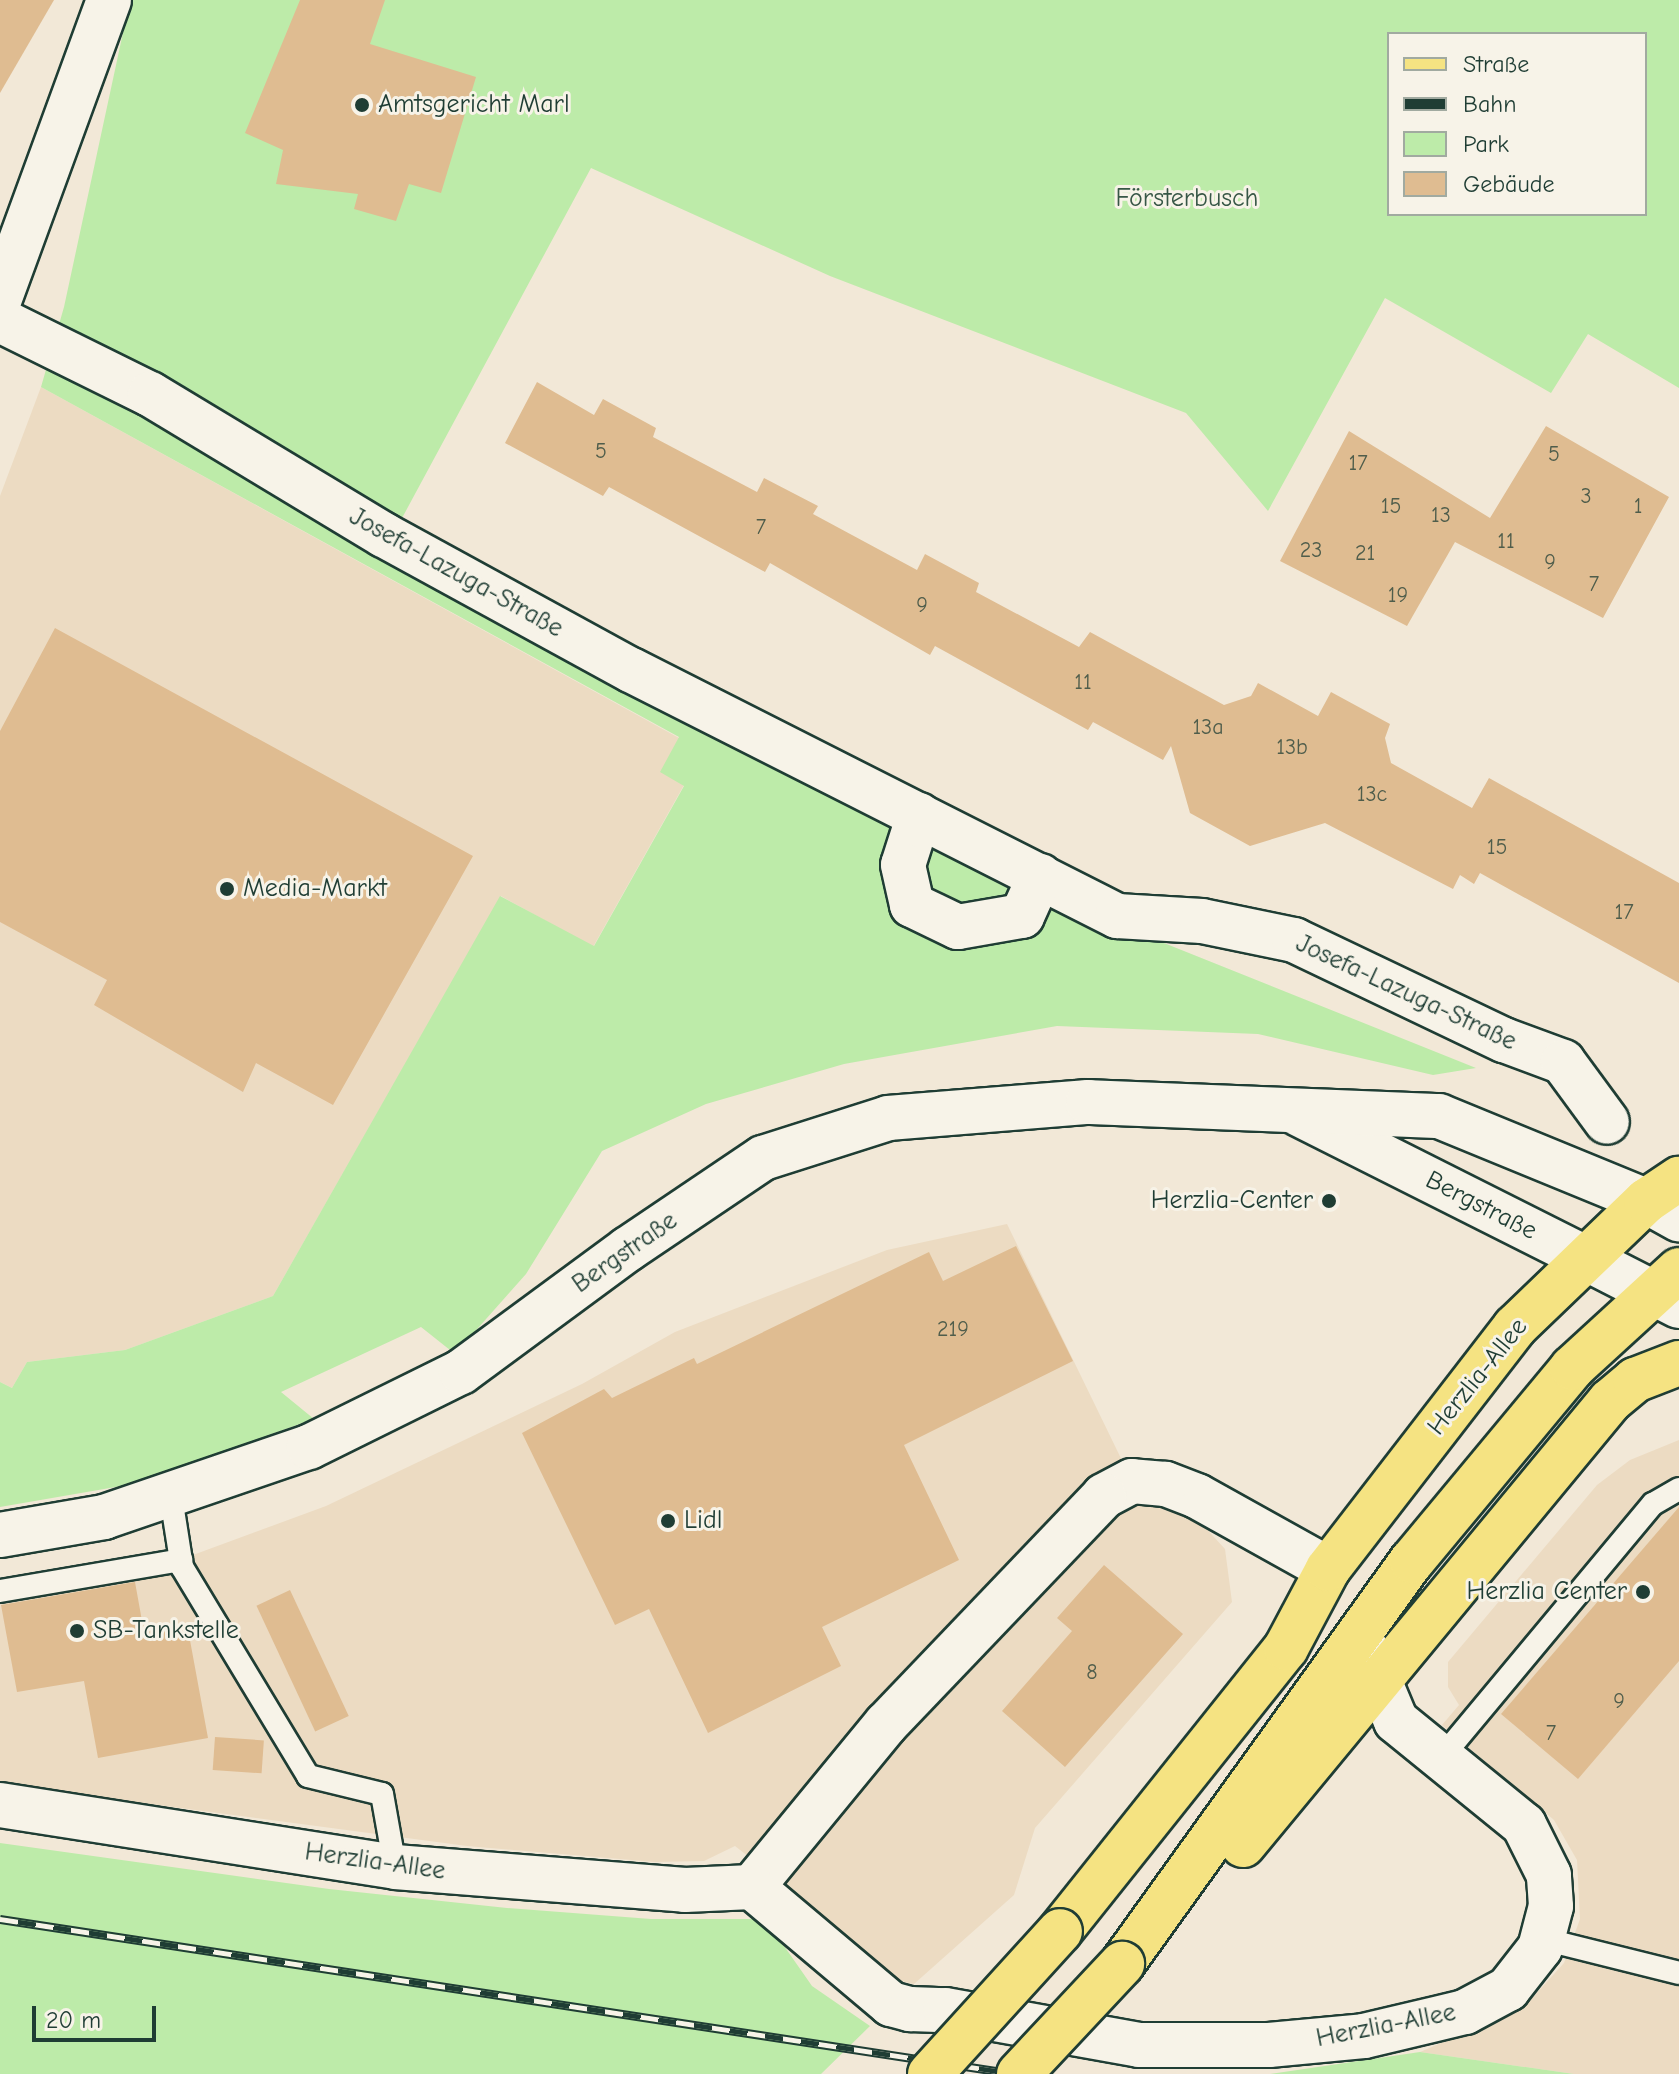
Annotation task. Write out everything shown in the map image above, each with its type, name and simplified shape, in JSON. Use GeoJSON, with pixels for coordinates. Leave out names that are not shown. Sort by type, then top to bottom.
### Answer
{"type":"FeatureCollection","features":[{"type":"Feature","properties":{"kind":"main road","name":"Herzlia-Allee"},"geometry":{"type":"LineString","coordinates":[[930,2074],[1060,1931],[1286,1648],[1328,1569],[1515,1327],[1587,1259],[1668,1200]]}},
{"type":"Feature","properties":{"kind":"main road"},"geometry":{"type":"LineString","coordinates":[[1019,2074],[1122,1964],[1412,1561],[1572,1368],[1670,1288]]}},
{"type":"Feature","properties":{"kind":"main road"},"geometry":{"type":"LineString","coordinates":[[1122,1964],[1197,1903],[1376,1679],[1610,1401],[1635,1380],[1679,1363]]}},
{"type":"Feature","properties":{"kind":"street"},"geometry":{"type":"LineString","coordinates":[[0,298],[109,0]]}},
{"type":"Feature","properties":{"kind":"street","name":"Josefa-Lazuga-Straße"},"geometry":{"type":"LineString","coordinates":[[0,320],[150,394],[384,535],[631,670],[1117,916],[1202,921],[1294,940],[1504,1040],[1563,1062],[1607,1122]]}},
{"type":"Feature","properties":{"kind":"street"},"geometry":{"type":"LineString","coordinates":[[919,815],[903,865],[912,905],[958,927],[1022,916],[1040,876]]}},
{"type":"Feature","properties":{"kind":"street","name":"Bergstraße"},"geometry":{"type":"LineString","coordinates":[[0,1535],[104,1517],[171,1497],[309,1447],[461,1372],[628,1249],[763,1158],[888,1118],[1088,1102],[1283,1106],[1439,1116],[1668,1200]]}},
{"type":"Feature","properties":{"kind":"street","name":"Bergstraße"},"geometry":{"type":"LineString","coordinates":[[1283,1106],[1587,1259],[1670,1288]]}},
{"type":"Feature","properties":{"kind":"street"},"geometry":{"type":"LineString","coordinates":[[752,1887],[886,1724],[1104,1496],[1132,1481],[1165,1484],[1197,1496],[1328,1569]]}},
{"type":"Feature","properties":{"kind":"street","name":"Herzlia-Allee"},"geometry":{"type":"LineString","coordinates":[[0,1805],[395,1867],[685,1890],[752,1887],[891,2004],[1139,2045],[1317,2041],[1364,2036],[1465,2012],[1508,1989],[1543,1939],[1551,1906],[1549,1875],[1535,1840],[1524,1825],[1396,1721],[1376,1679],[1361,1635]]}},
{"type":"Feature","properties":{"kind":"lane"},"geometry":{"type":"LineString","coordinates":[[1441,1758],[1653,1504],[1679,1489]]}},
{"type":"Feature","properties":{"kind":"lane"},"geometry":{"type":"LineString","coordinates":[[171,1497],[181,1560],[308,1776],[382,1794],[395,1867]]}},
{"type":"Feature","properties":{"kind":"lane"},"geometry":{"type":"LineString","coordinates":[[0,1591],[181,1560]]}},
{"type":"Feature","properties":{"kind":"lane"},"geometry":{"type":"LineString","coordinates":[[1543,1939],[1679,1973]]}},
{"type":"Feature","properties":{"kind":"shaded area"},"geometry":{"type":"Polygon","coordinates":[[[41,387],[679,738],[684,785],[593,947],[501,896],[273,1296],[125,1350],[27,1362],[12,1388],[0,1382],[0,496],[41,387]]]}},
{"type":"Feature","properties":{"kind":"shaded area"},"geometry":{"type":"Polygon","coordinates":[[[1007,1224],[1132,1481],[1165,1484],[1225,1549],[1232,1602],[1035,1828],[1014,1895],[914,1984],[891,1979],[834,1936],[824,1916],[735,1846],[704,1861],[655,1862],[467,1846],[0,1784],[0,1595],[155,1569],[326,1506],[582,1384],[675,1332],[887,1250],[1007,1224]]]}},
{"type":"Feature","properties":{"kind":"shaded area"},"geometry":{"type":"Polygon","coordinates":[[[1679,1440],[1679,2074],[1574,2074],[1420,2052],[1523,2008],[1564,1963],[1580,1919],[1577,1860],[1554,1820],[1442,1725],[1459,1705],[1448,1687],[1448,1662],[1597,1485],[1630,1460],[1679,1440]]]}},
{"type":"Feature","properties":{"kind":"green space","name":"Försterbusch"},"geometry":{"type":"Polygon","coordinates":[[[130,0],[1679,0],[1679,388],[1588,334],[1551,393],[1385,298],[1268,511],[1186,413],[830,276],[591,168],[388,544],[1114,923],[1476,1068],[1433,1075],[1258,1034],[1057,1026],[844,1064],[706,1104],[602,1151],[526,1274],[455,1354],[421,1327],[281,1392],[314,1419],[133,1484],[0,1507],[0,1382],[12,1388],[27,1362],[125,1350],[273,1296],[500,896],[594,946],[684,786],[660,772],[679,737],[41,387],[64,307],[130,0]]]}},
{"type":"Feature","properties":{"kind":"green space"},"geometry":{"type":"Polygon","coordinates":[[[0,1843],[329,1889],[507,1908],[651,1919],[753,1919],[782,1943],[812,1986],[870,2026],[821,2074],[0,2074],[0,1843]]]}},
{"type":"Feature","properties":{"kind":"green space"},"geometry":{"type":"Polygon","coordinates":[[[1420,2052],[1574,2074],[1270,2074],[1420,2052]]]}},
{"type":"Feature","properties":{"kind":"building"},"geometry":{"type":"Polygon","coordinates":[[[0,0],[54,0],[0,93],[0,0]]]}},
{"type":"Feature","properties":{"kind":"building","name":"Amtsgericht Marl"},"geometry":{"type":"Polygon","coordinates":[[[300,0],[385,0],[370,44],[476,77],[441,193],[409,184],[396,221],[354,209],[358,194],[276,184],[283,150],[245,133],[300,0]]]}},
{"type":"Feature","properties":{"kind":"building"},"geometry":{"type":"Polygon","coordinates":[[[537,382],[594,415],[603,399],[656,428],[653,437],[757,492],[764,478],[818,506],[813,514],[917,570],[925,554],[979,583],[976,592],[1079,647],[1090,632],[1224,705],[1251,696],[1258,683],[1318,716],[1331,692],[1390,724],[1385,738],[1391,763],[1472,808],[1489,778],[1679,883],[1679,983],[1480,873],[1474,884],[1460,875],[1453,889],[1325,823],[1250,846],[1190,813],[1171,746],[1163,760],[1093,722],[1088,730],[935,646],[930,655],[770,563],[765,572],[609,487],[603,496],[505,443],[537,382]]]}},
{"type":"Feature","properties":{"kind":"building"},"geometry":{"type":"Polygon","coordinates":[[[1546,426],[1669,497],[1603,618],[1455,542],[1407,626],[1280,561],[1349,431],[1490,518],[1546,426]]]}},
{"type":"Feature","properties":{"kind":"building","name":"Media-Markt"},"geometry":{"type":"Polygon","coordinates":[[[55,628],[473,856],[333,1105],[256,1063],[243,1092],[94,1005],[107,980],[0,922],[0,731],[55,628]]]}},
{"type":"Feature","properties":{"kind":"building"},"geometry":{"type":"Polygon","coordinates":[[[1016,1246],[1073,1361],[904,1445],[959,1560],[822,1627],[841,1666],[708,1733],[649,1609],[615,1625],[522,1433],[604,1389],[612,1398],[694,1358],[697,1364],[929,1252],[943,1281],[1016,1246]]]}},
{"type":"Feature","properties":{"kind":"building","name":"Herzlia Center"},"geometry":{"type":"Polygon","coordinates":[[[1679,1507],[1679,1661],[1578,1779],[1501,1714],[1679,1507]]]}},
{"type":"Feature","properties":{"kind":"building"},"geometry":{"type":"Polygon","coordinates":[[[1104,1565],[1183,1634],[1065,1767],[1002,1711],[1072,1631],[1057,1618],[1104,1565]]]}},
{"type":"Feature","properties":{"kind":"building"},"geometry":{"type":"Polygon","coordinates":[[[135,1582],[144,1632],[187,1624],[208,1738],[98,1758],[84,1681],[17,1692],[1,1605],[135,1582]]]}},
{"type":"Feature","properties":{"kind":"building"},"geometry":{"type":"Polygon","coordinates":[[[290,1590],[349,1716],[315,1732],[256,1606],[290,1590]]]}},
{"type":"Feature","properties":{"kind":"building"},"geometry":{"type":"Polygon","coordinates":[[[215,1737],[264,1740],[262,1773],[213,1770],[215,1737]]]}},
{"type":"Feature","properties":{"kind":"railway"},"geometry":{"type":"LineString","coordinates":[[0,1919],[1017,2074]]}},
{"type":"Feature","properties":{"kind":"place","name":"Amtsgericht Marl"},"geometry":{"type":"Point","coordinates":[362,105]}},
{"type":"Feature","properties":{"kind":"place","name":"Media-Markt"},"geometry":{"type":"Point","coordinates":[227,889]}},
{"type":"Feature","properties":{"kind":"place","name":"Herzlia-Center"},"geometry":{"type":"Point","coordinates":[1329,1201]}},
{"type":"Feature","properties":{"kind":"place","name":"Lidl"},"geometry":{"type":"Point","coordinates":[668,1521]}},
{"type":"Feature","properties":{"kind":"place","name":"Herzlia Center"},"geometry":{"type":"Point","coordinates":[1643,1592]}},
{"type":"Feature","properties":{"kind":"place","name":"SB-Tankstelle"},"geometry":{"type":"Point","coordinates":[77,1631]}}]}
